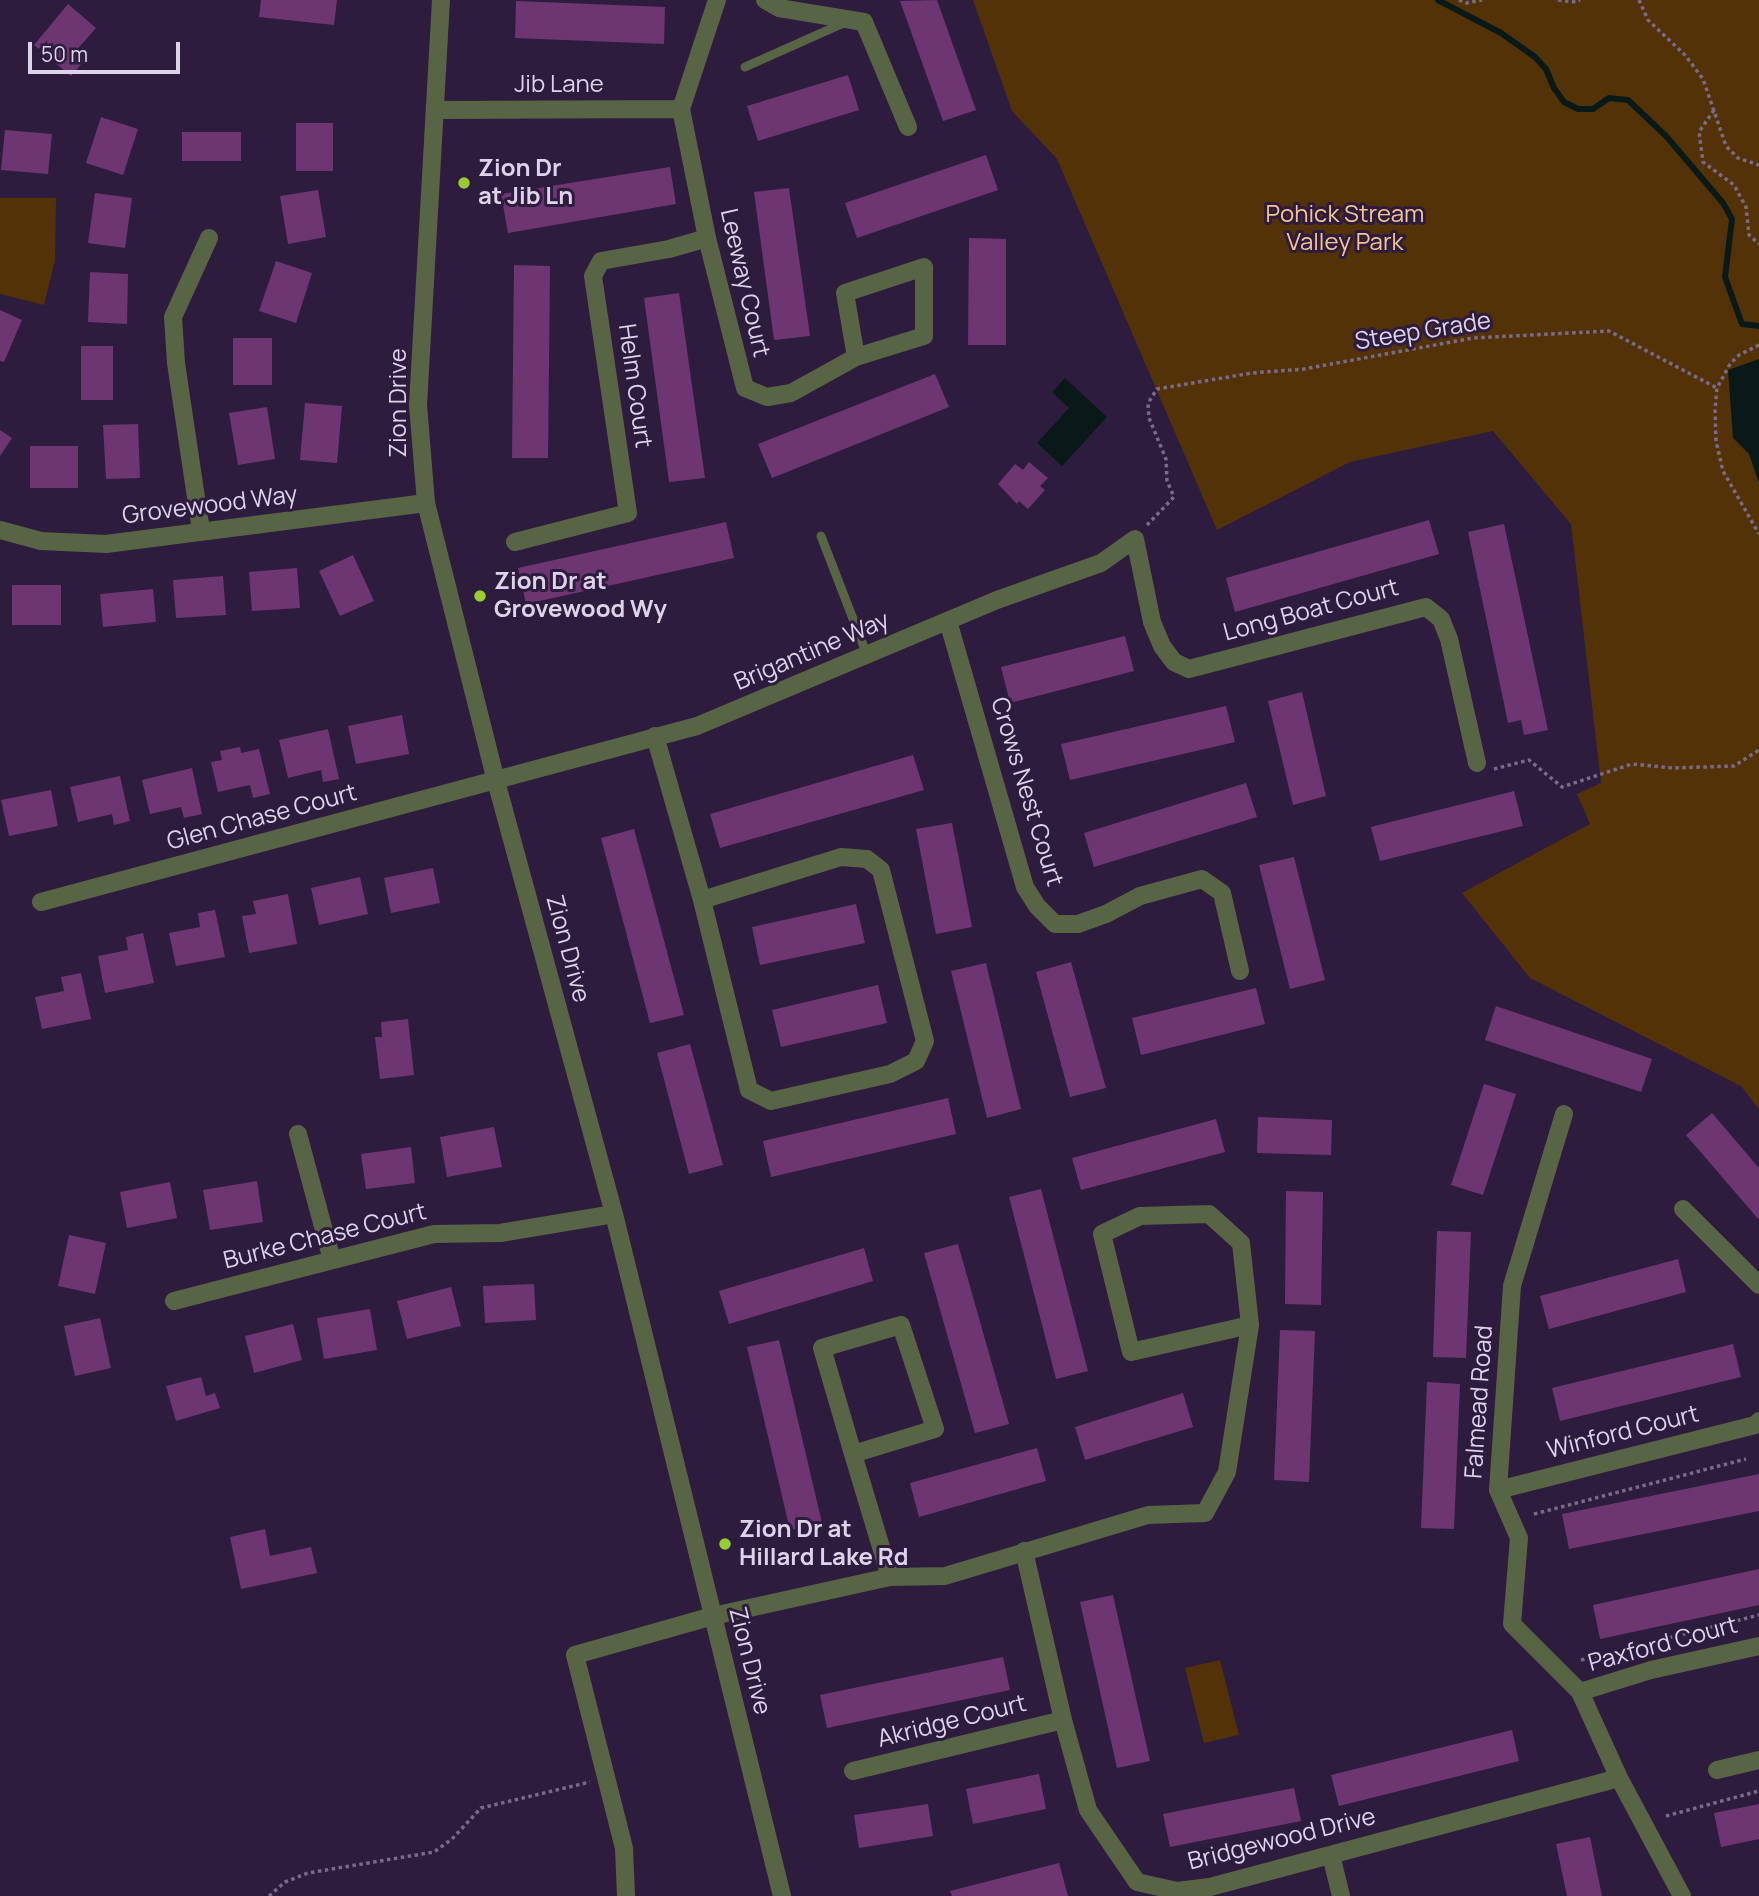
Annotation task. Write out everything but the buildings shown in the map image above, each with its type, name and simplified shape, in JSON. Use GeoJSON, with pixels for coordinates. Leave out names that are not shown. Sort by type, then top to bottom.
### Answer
{"type":"FeatureCollection","features":[{"type":"Feature","properties":{"kind":"street","name":"Zion Drive"},"geometry":{"type":"LineString","coordinates":[[441,0],[437,110],[418,405],[426,503],[496,781],[614,1214],[782,1896]]}},
{"type":"Feature","properties":{"kind":"street"},"geometry":{"type":"LineString","coordinates":[[681,109],[717,0]]}},
{"type":"Feature","properties":{"kind":"street"},"geometry":{"type":"LineString","coordinates":[[765,0],[779,8],[864,22],[908,127]]}},
{"type":"Feature","properties":{"kind":"street","name":"Jib Lane"},"geometry":{"type":"LineString","coordinates":[[437,110],[681,109]]}},
{"type":"Feature","properties":{"kind":"street","name":"Leeway Court"},"geometry":{"type":"LineString","coordinates":[[681,109],[708,238],[745,388],[767,397],[791,393],[856,357],[924,336],[923,267],[845,293],[856,357]]}},
{"type":"Feature","properties":{"kind":"street"},"geometry":{"type":"LineString","coordinates":[[201,531],[176,363],[173,317],[209,238]]}},
{"type":"Feature","properties":{"kind":"street","name":"Helm Court"},"geometry":{"type":"LineString","coordinates":[[514,542],[628,513],[593,276],[601,261],[669,249],[708,238]]}},
{"type":"Feature","properties":{"kind":"street","name":"Grovewood Way"},"geometry":{"type":"LineString","coordinates":[[0,530],[41,541],[106,544],[426,503]]}},
{"type":"Feature","properties":{"kind":"street","name":"Brigantine Way"},"geometry":{"type":"LineString","coordinates":[[496,781],[697,726],[948,621],[1101,563],[1135,539]]}},
{"type":"Feature","properties":{"kind":"street","name":"Long Boat Court"},"geometry":{"type":"LineString","coordinates":[[1135,539],[1152,622],[1162,646],[1174,662],[1189,669],[1426,607],[1441,619],[1449,639],[1478,763]]}},
{"type":"Feature","properties":{"kind":"street","name":"Crows Nest Court"},"geometry":{"type":"LineString","coordinates":[[948,621],[1025,887],[1037,906],[1055,924],[1078,924],[1106,914],[1140,895],[1202,879],[1222,893],[1240,971]]}},
{"type":"Feature","properties":{"kind":"street"},"geometry":{"type":"LineString","coordinates":[[656,736],[702,900],[749,1090],[771,1101],[890,1074],[916,1061],[925,1041],[918,1004],[881,870],[867,859],[841,857],[702,900]]}},
{"type":"Feature","properties":{"kind":"street","name":"Glen Chase Court"},"geometry":{"type":"LineString","coordinates":[[41,902],[496,781]]}},
{"type":"Feature","properties":{"kind":"street","name":"Falmead Road"},"geometry":{"type":"LineString","coordinates":[[1564,1114],[1512,1286],[1498,1490],[1519,1538],[1513,1624],[1580,1692],[1619,1779],[1682,1896]]}},
{"type":"Feature","properties":{"kind":"street"},"geometry":{"type":"LineString","coordinates":[[298,1134],[332,1260]]}},
{"type":"Feature","properties":{"kind":"street"},"geometry":{"type":"LineString","coordinates":[[1683,1209],[1759,1285]]}},
{"type":"Feature","properties":{"kind":"street","name":"Burke Chase Court"},"geometry":{"type":"LineString","coordinates":[[174,1301],[434,1234],[500,1233],[614,1214]]}},
{"type":"Feature","properties":{"kind":"street"},"geometry":{"type":"LineString","coordinates":[[626,1896],[624,1848],[575,1655],[713,1616],[890,1577],[945,1576],[1147,1515],[1205,1513],[1227,1472],[1250,1325],[1241,1243],[1209,1214],[1140,1216],[1102,1234],[1131,1352],[1250,1325]]}},
{"type":"Feature","properties":{"kind":"street"},"geometry":{"type":"LineString","coordinates":[[853,1454],[936,1429],[901,1325],[822,1348],[853,1454],[890,1577]]}},
{"type":"Feature","properties":{"kind":"street","name":"Winford Court"},"geometry":{"type":"LineString","coordinates":[[1498,1490],[1755,1425],[1759,1421]]}},
{"type":"Feature","properties":{"kind":"street","name":"Bridgewood Drive"},"geometry":{"type":"LineString","coordinates":[[1024,1550],[1063,1720],[1088,1810],[1134,1889],[1177,1891],[1210,1887],[1619,1779]]}},
{"type":"Feature","properties":{"kind":"street","name":"Paxford Court"},"geometry":{"type":"LineString","coordinates":[[1580,1692],[1651,1670],[1759,1646]]}},
{"type":"Feature","properties":{"kind":"street","name":"Akridge Court"},"geometry":{"type":"LineString","coordinates":[[853,1771],[1063,1720]]}},
{"type":"Feature","properties":{"kind":"street"},"geometry":{"type":"LineString","coordinates":[[1717,1770],[1759,1760]]}},
{"type":"Feature","properties":{"kind":"street"},"geometry":{"type":"LineString","coordinates":[[1331,1855],[1341,1896]]}},
{"type":"Feature","properties":{"kind":"lane"},"geometry":{"type":"LineString","coordinates":[[745,67],[850,20]]}},
{"type":"Feature","properties":{"kind":"lane"},"geometry":{"type":"LineString","coordinates":[[821,536],[867,655]]}},
{"type":"Feature","properties":{"kind":"path"},"geometry":{"type":"LineString","coordinates":[[1458,0],[1465,3],[1482,0]]}},
{"type":"Feature","properties":{"kind":"path"},"geometry":{"type":"LineString","coordinates":[[1558,0],[1580,0]]}},
{"type":"Feature","properties":{"kind":"path"},"geometry":{"type":"LineString","coordinates":[[1639,0],[1648,20],[1685,55],[1703,79],[1726,146],[1738,158],[1759,165]]}},
{"type":"Feature","properties":{"kind":"path"},"geometry":{"type":"LineString","coordinates":[[1714,110],[1699,132],[1703,162],[1734,185],[1745,207],[1749,235],[1759,244]]}},
{"type":"Feature","properties":{"kind":"path","name":"Steep Grade"},"geometry":{"type":"LineString","coordinates":[[1135,539],[1174,497],[1167,481],[1166,459],[1149,418],[1148,403],[1157,390],[1252,373],[1316,367],[1473,338],[1609,331],[1717,388]]}},
{"type":"Feature","properties":{"kind":"path"},"geometry":{"type":"LineString","coordinates":[[1759,345],[1730,364],[1717,388],[1718,454],[1723,471],[1759,534]]}},
{"type":"Feature","properties":{"kind":"path"},"geometry":{"type":"LineString","coordinates":[[1478,763],[1481,772],[1530,760],[1562,787],[1632,764],[1673,768],[1734,766],[1759,750]]}},
{"type":"Feature","properties":{"kind":"path"},"geometry":{"type":"LineString","coordinates":[[1534,1514],[1746,1459]]}},
{"type":"Feature","properties":{"kind":"path"},"geometry":{"type":"LineString","coordinates":[[1581,1660],[1759,1615]]}},
{"type":"Feature","properties":{"kind":"path"},"geometry":{"type":"LineString","coordinates":[[269,1896],[285,1882],[308,1873],[434,1852],[452,1839],[481,1808],[606,1779]]}},
{"type":"Feature","properties":{"kind":"path"},"geometry":{"type":"LineString","coordinates":[[1666,1816],[1759,1791]]}},
{"type":"Feature","properties":{"kind":"green space","name":"Pohick Stream Valley Park"},"geometry":{"type":"Polygon","coordinates":[[[973,0],[1759,0],[1759,1109],[1741,1086],[1530,978],[1462,893],[1590,824],[1577,794],[1601,783],[1571,524],[1493,431],[1350,462],[1217,530],[1057,159],[1012,111],[973,0]]]}},
{"type":"Feature","properties":{"kind":"green space"},"geometry":{"type":"Polygon","coordinates":[[[0,198],[56,198],[55,260],[44,305],[0,294],[0,198]]]}},
{"type":"Feature","properties":{"kind":"green space"},"geometry":{"type":"Polygon","coordinates":[[[1220,1660],[1239,1735],[1204,1743],[1185,1668],[1220,1660]]]}},
{"type":"Feature","properties":{"kind":"shaded area"},"geometry":{"type":"Polygon","coordinates":[[[1759,359],[1759,483],[1749,454],[1733,438],[1728,370],[1759,359]]]}},
{"type":"Feature","properties":{"kind":"shaded area"},"geometry":{"type":"Polygon","coordinates":[[[1065,378],[1107,417],[1062,466],[1037,443],[1069,408],[1052,392],[1065,378]]]}},
{"type":"Feature","properties":{"kind":"waterway"},"geometry":{"type":"LineString","coordinates":[[1438,0],[1501,33],[1535,57],[1546,69],[1564,102],[1578,109],[1593,109],[1609,98],[1628,100],[1666,136],[1723,203],[1732,219],[1725,277],[1742,324],[1759,326]]}},
{"type":"Feature","properties":{"kind":"place","name":"Zion Dr at Jib Ln"},"geometry":{"type":"Point","coordinates":[464,183]}},
{"type":"Feature","properties":{"kind":"place","name":"Zion Dr at Grovewood Wy"},"geometry":{"type":"Point","coordinates":[480,596]}},
{"type":"Feature","properties":{"kind":"place","name":"Zion Dr at Hillard Lake Rd"},"geometry":{"type":"Point","coordinates":[725,1544]}}]}
